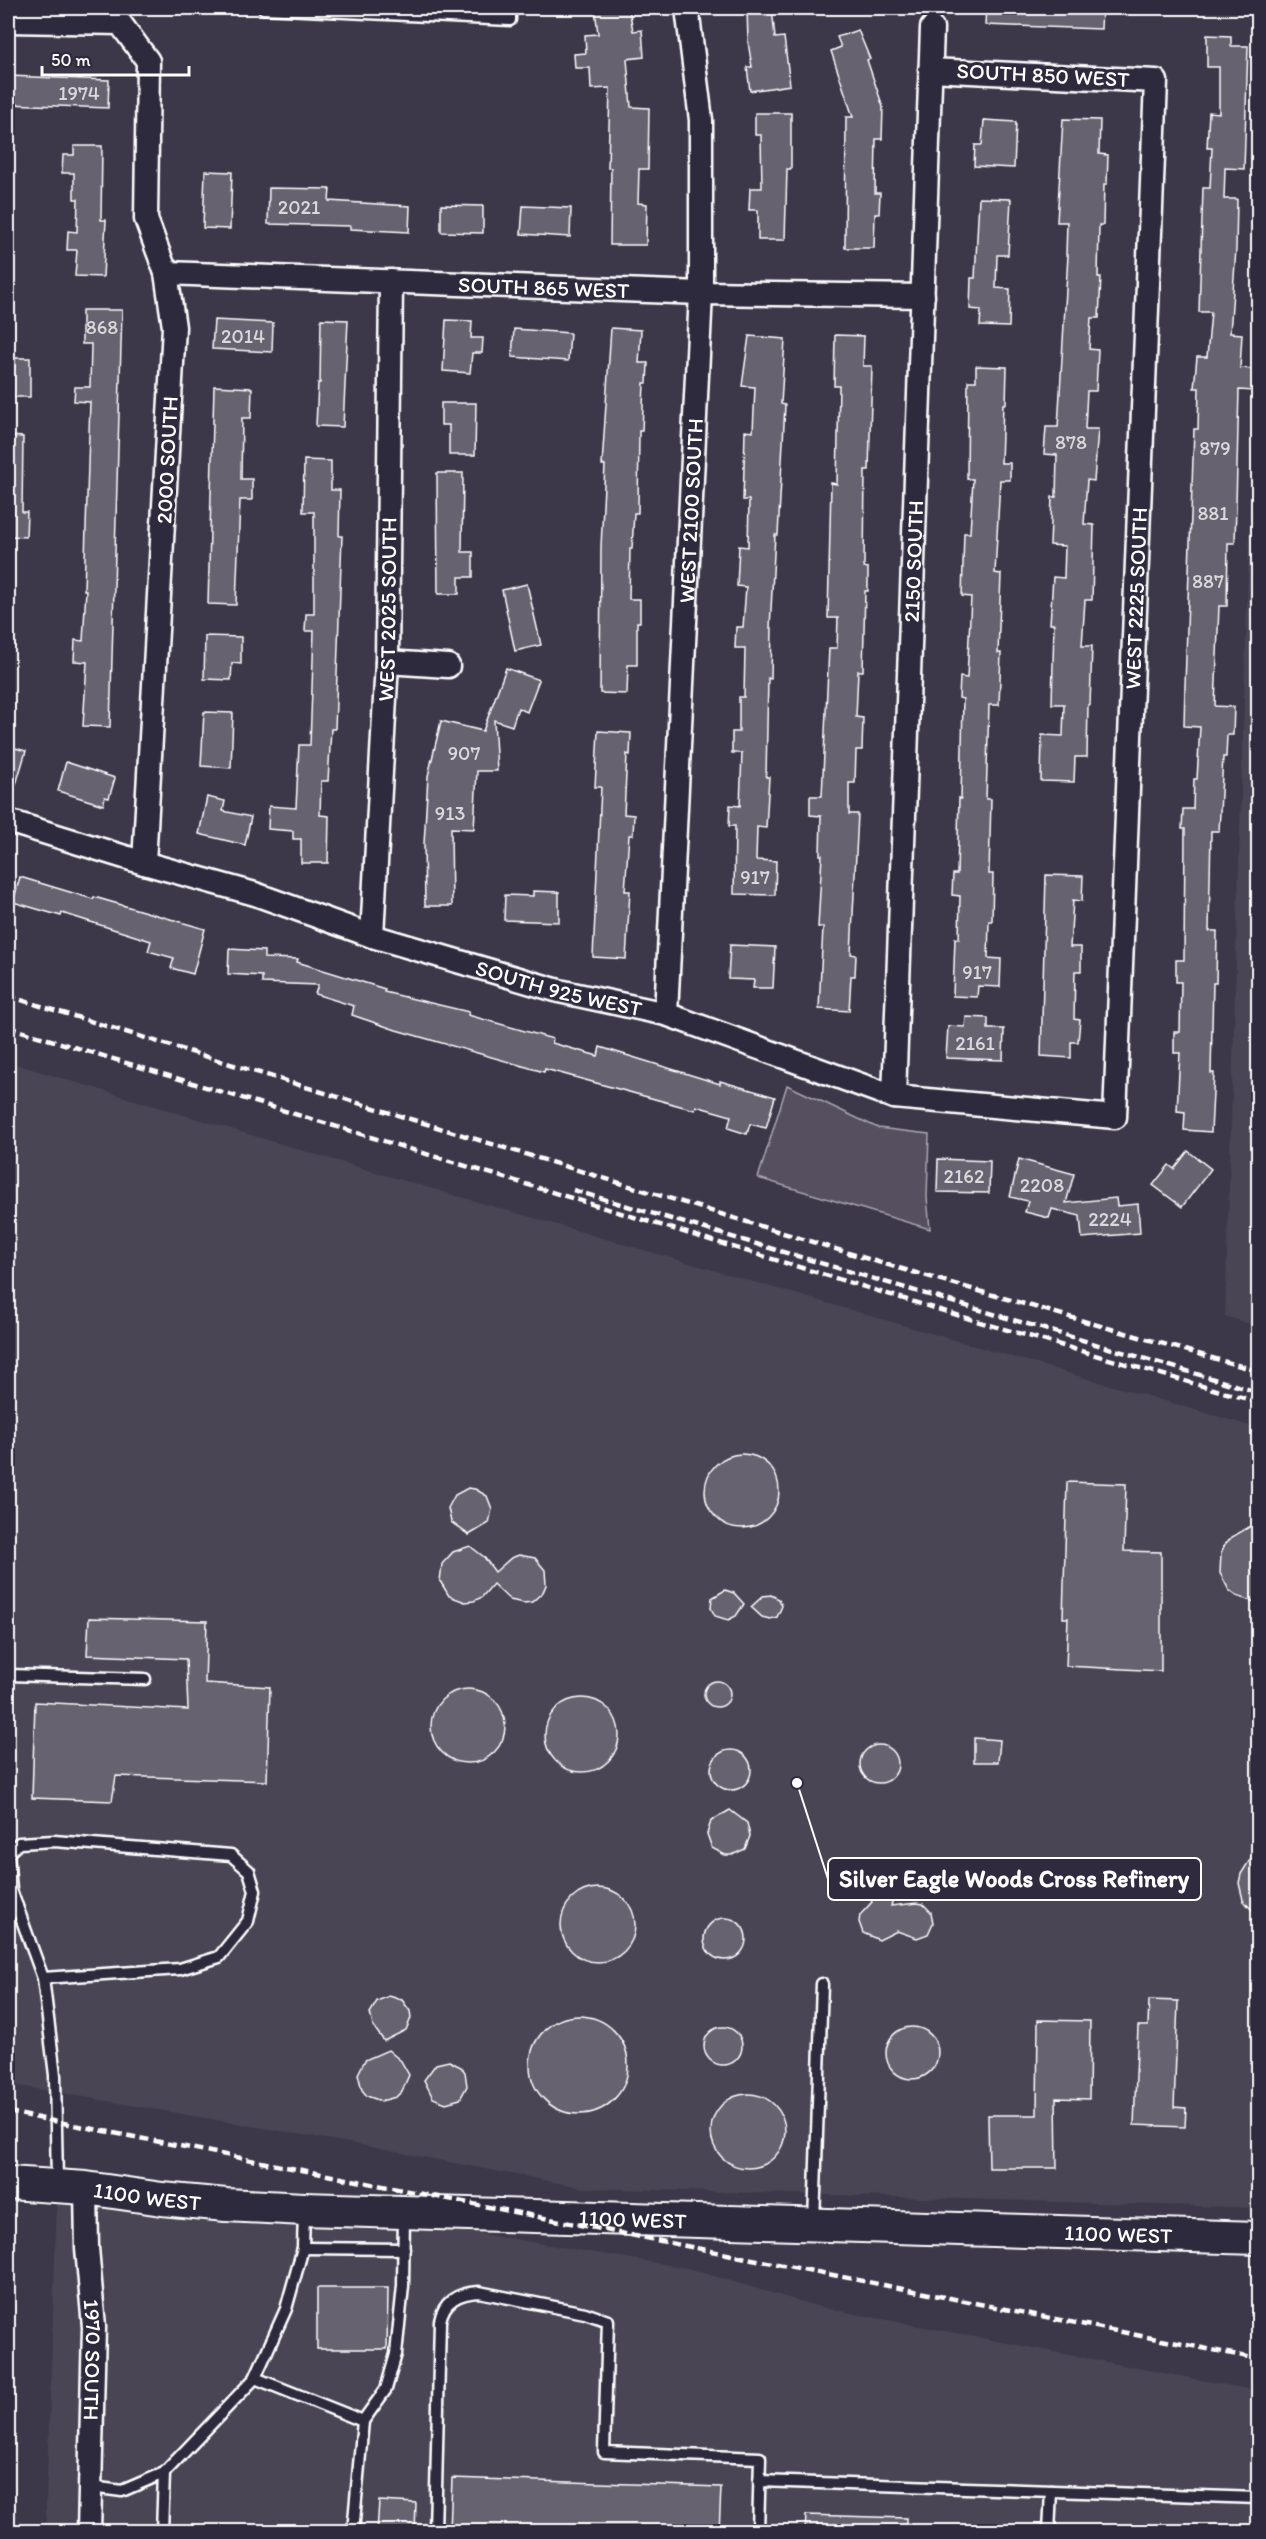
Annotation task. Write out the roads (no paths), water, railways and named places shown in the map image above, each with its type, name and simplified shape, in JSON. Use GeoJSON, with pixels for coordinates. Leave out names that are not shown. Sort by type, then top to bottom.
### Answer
{"type":"FeatureCollection","features":[{"type":"Feature","properties":{"kind":"street","name":"WEST 2100 SOUTH"},"geometry":{"type":"LineString","coordinates":[[666,1014],[701,293],[701,120],[687,8]]}},
{"type":"Feature","properties":{"kind":"street","name":"2000 SOUTH"},"geometry":{"type":"LineString","coordinates":[[8,21],[120,23],[148,61],[146,219],[165,273],[174,327],[144,863]]}},
{"type":"Feature","properties":{"kind":"street","name":"2150 SOUTH"},"geometry":{"type":"LineString","coordinates":[[894,1097],[932,28]]}},
{"type":"Feature","properties":{"kind":"street","name":"SOUTH 850 WEST"},"geometry":{"type":"LineString","coordinates":[[930,70],[1156,81]]}},
{"type":"Feature","properties":{"kind":"street","name":"WEST 2225 SOUTH"},"geometry":{"type":"LineString","coordinates":[[1115,1117],[1156,81]]}},
{"type":"Feature","properties":{"kind":"street","name":"SOUTH 865 WEST"},"geometry":{"type":"LineString","coordinates":[[165,273],[701,293],[923,297]]}},
{"type":"Feature","properties":{"kind":"street","name":"WEST 2025 SOUTH"},"geometry":{"type":"LineString","coordinates":[[372,936],[387,662],[391,281]]}},
{"type":"Feature","properties":{"kind":"street"},"geometry":{"type":"LineString","coordinates":[[387,662],[448,666]]}},
{"type":"Feature","properties":{"kind":"street","name":"SOUTH 925 WEST"},"geometry":{"type":"LineString","coordinates":[[8,821],[255,894],[372,936],[559,991],[666,1014],[894,1097],[1115,1117]]}},
{"type":"Feature","properties":{"kind":"street","name":"1100 WEST"},"geometry":{"type":"LineString","coordinates":[[8,2183],[72,2186],[162,2199],[226,2205],[304,2209],[1258,2238]]}},
{"type":"Feature","properties":{"kind":"street","name":"1970 SOUTH"},"geometry":{"type":"LineString","coordinates":[[72,2186],[87,2248],[94,2327],[89,2532]]}},
{"type":"Feature","properties":{"kind":"lane"},"geometry":{"type":"LineString","coordinates":[[264,8],[510,20],[510,8]]}},
{"type":"Feature","properties":{"kind":"lane"},"geometry":{"type":"LineString","coordinates":[[8,1675],[145,1679]]}},
{"type":"Feature","properties":{"kind":"lane"},"geometry":{"type":"LineString","coordinates":[[43,1978],[180,1969],[219,1957],[248,1921],[255,1891],[249,1871],[231,1855],[54,1841],[19,1844],[8,1852],[11,1890],[43,1978],[72,2186]]}},
{"type":"Feature","properties":{"kind":"lane"},"geometry":{"type":"LineString","coordinates":[[8,1917],[17,1906]]}},
{"type":"Feature","properties":{"kind":"lane"},"geometry":{"type":"LineString","coordinates":[[814,2224],[822,1984]]}},
{"type":"Feature","properties":{"kind":"lane"},"geometry":{"type":"LineString","coordinates":[[91,2487],[122,2491],[164,2473],[255,2378],[286,2309],[303,2248],[304,2209]]}},
{"type":"Feature","properties":{"kind":"lane"},"geometry":{"type":"LineString","coordinates":[[353,2532],[363,2421],[387,2389],[396,2354],[403,2286],[405,2211]]}},
{"type":"Feature","properties":{"kind":"lane"},"geometry":{"type":"LineString","coordinates":[[303,2248],[404,2250]]}},
{"type":"Feature","properties":{"kind":"lane"},"geometry":{"type":"LineString","coordinates":[[435,2532],[440,2320],[447,2303],[467,2293],[478,2292],[585,2313],[608,2321],[604,2452],[760,2458],[758,2532]]}},
{"type":"Feature","properties":{"kind":"lane"},"geometry":{"type":"LineString","coordinates":[[255,2378],[363,2421]]}},
{"type":"Feature","properties":{"kind":"lane"},"geometry":{"type":"LineString","coordinates":[[162,2532],[164,2473]]}},
{"type":"Feature","properties":{"kind":"lane"},"geometry":{"type":"LineString","coordinates":[[759,2481],[1258,2498]]}},
{"type":"Feature","properties":{"kind":"lane"},"geometry":{"type":"LineString","coordinates":[[1049,2532],[1051,2491]]}},
{"type":"Feature","properties":{"kind":"railway"},"geometry":{"type":"LineString","coordinates":[[8,996],[878,1262],[1258,1371]]}},
{"type":"Feature","properties":{"kind":"railway"},"geometry":{"type":"LineString","coordinates":[[8,1027],[980,1322],[1258,1402]]}},
{"type":"Feature","properties":{"kind":"railway"},"geometry":{"type":"LineString","coordinates":[[573,1190],[1258,1392]]}},
{"type":"Feature","properties":{"kind":"railway"},"geometry":{"type":"LineString","coordinates":[[8,2112],[1258,2359]]}},
{"type":"Feature","properties":{"kind":"place","name":"Silver Eagle Woods Cross Refinery"},"geometry":{"type":"Point","coordinates":[797,1783]}}]}
